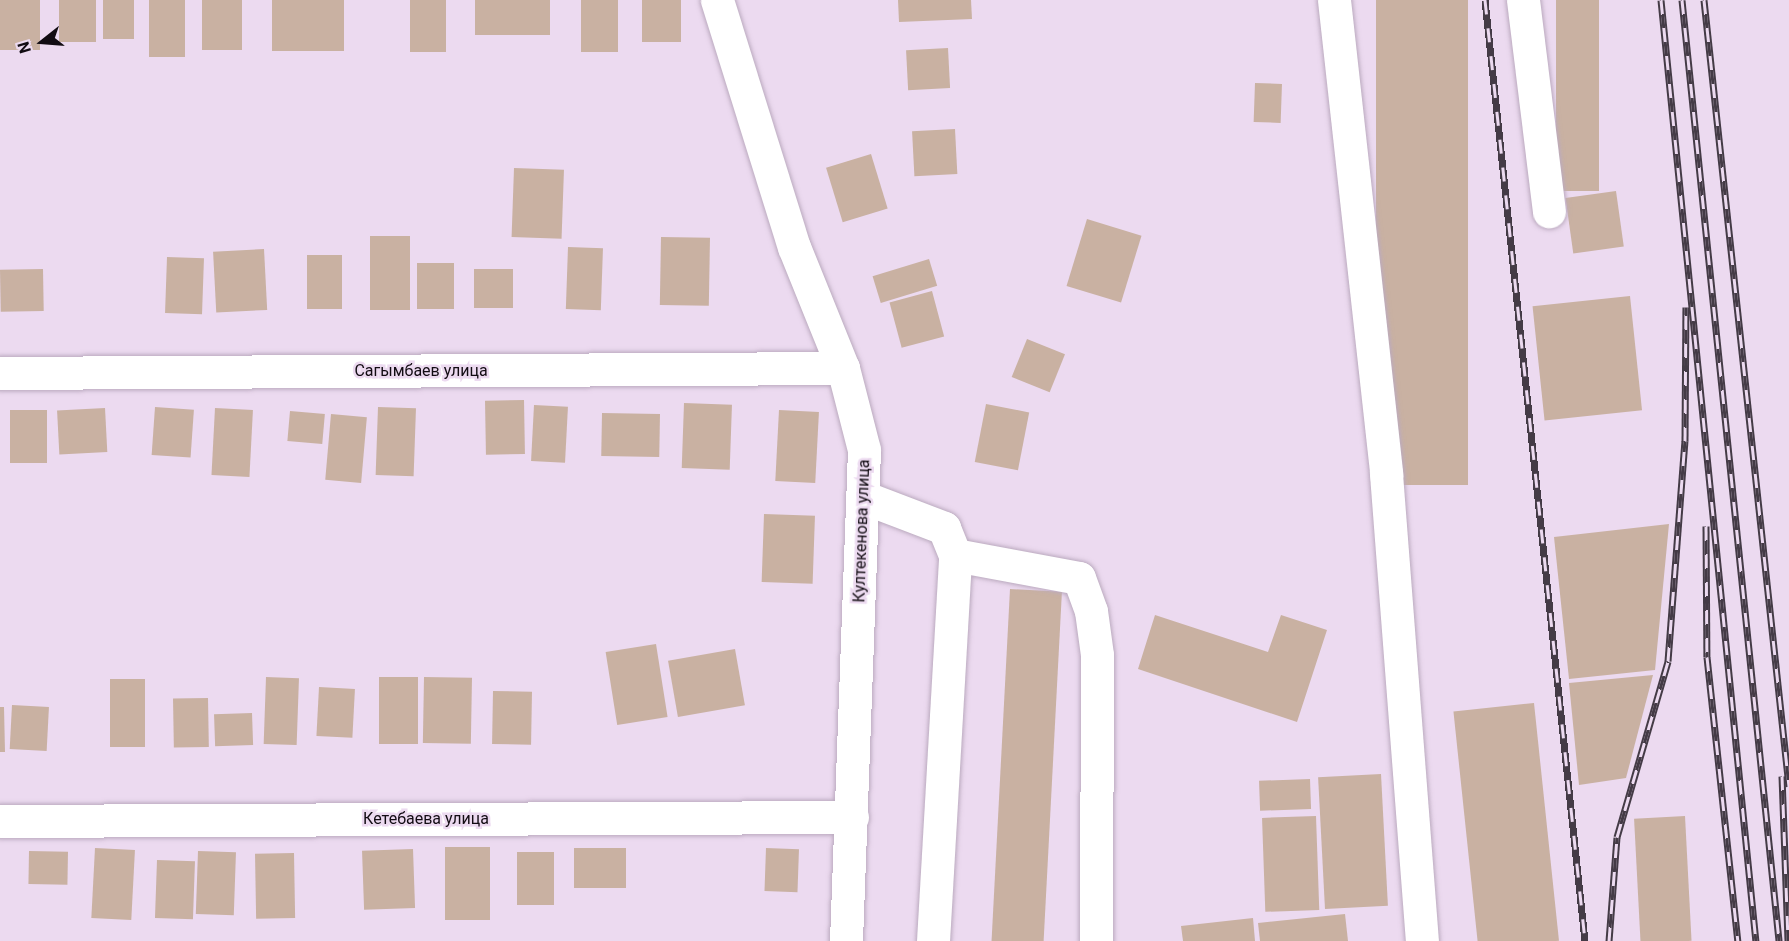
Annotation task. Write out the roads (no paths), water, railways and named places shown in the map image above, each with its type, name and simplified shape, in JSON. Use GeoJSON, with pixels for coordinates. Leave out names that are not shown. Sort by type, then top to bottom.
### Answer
{"type":"FeatureCollection","features":[{"type":"Feature","properties":{"kind":"street","name":"Култекенова улица"},"geometry":{"type":"LineString","coordinates":[[717,0],[795,247],[843,368],[864,450],[846,941]]}},
{"type":"Feature","properties":{"kind":"street"},"geometry":{"type":"LineString","coordinates":[[1334,0],[1386,474],[1422,941]]}},
{"type":"Feature","properties":{"kind":"street"},"geometry":{"type":"LineString","coordinates":[[1523,0],[1549,211]]}},
{"type":"Feature","properties":{"kind":"street","name":"Сагымбаев улица"},"geometry":{"type":"LineString","coordinates":[[0,373],[843,368]]}},
{"type":"Feature","properties":{"kind":"street"},"geometry":{"type":"LineString","coordinates":[[862,496],[944,528],[955,555],[933,941]]}},
{"type":"Feature","properties":{"kind":"street"},"geometry":{"type":"LineString","coordinates":[[955,555],[1079,578],[1091,611],[1096,655],[1096,941]]}},
{"type":"Feature","properties":{"kind":"street","name":"Кетебаева улица"},"geometry":{"type":"LineString","coordinates":[[0,821],[852,816]]}},
{"type":"Feature","properties":{"kind":"railway"},"geometry":{"type":"LineString","coordinates":[[1485,0],[1585,941]]}},
{"type":"Feature","properties":{"kind":"railway"},"geometry":{"type":"LineString","coordinates":[[1661,0],[1756,941]]}},
{"type":"Feature","properties":{"kind":"railway"},"geometry":{"type":"LineString","coordinates":[[1682,0],[1779,941]]}},
{"type":"Feature","properties":{"kind":"railway"},"geometry":{"type":"LineString","coordinates":[[1704,0],[1789,786]]}},
{"type":"Feature","properties":{"kind":"railway"},"geometry":{"type":"LineString","coordinates":[[1609,941],[1617,837],[1668,661],[1685,441],[1686,307]]}},
{"type":"Feature","properties":{"kind":"railway"},"geometry":{"type":"LineString","coordinates":[[1706,526],[1707,657],[1738,941]]}},
{"type":"Feature","properties":{"kind":"railway"},"geometry":{"type":"LineString","coordinates":[[1782,776],[1788,941]]}}]}
